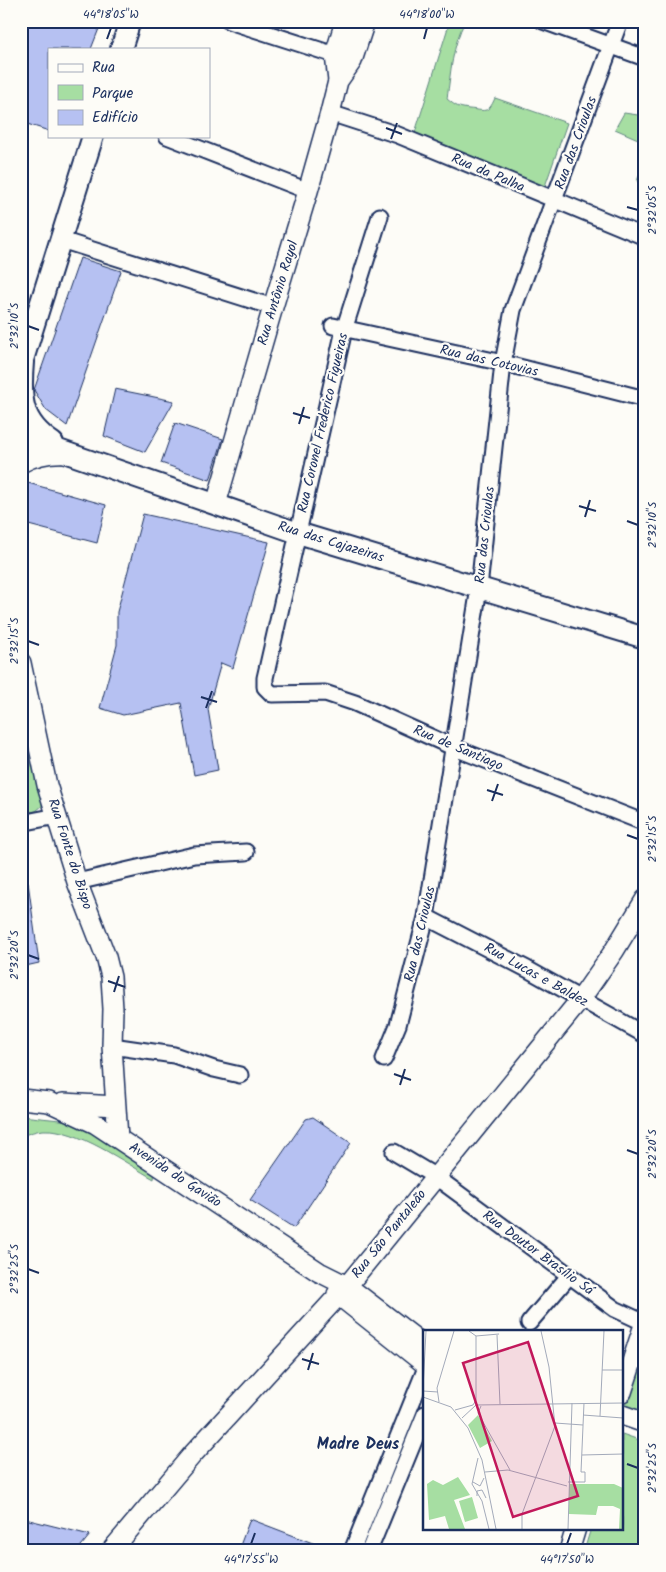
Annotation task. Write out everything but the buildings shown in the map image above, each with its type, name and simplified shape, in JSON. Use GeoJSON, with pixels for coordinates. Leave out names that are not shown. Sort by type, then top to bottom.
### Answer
{"type":"FeatureCollection","features":[{"type":"Feature","properties":{"kind":"main road"},"geometry":{"type":"LineString","coordinates":[[121,48],[130,21]]}},
{"type":"Feature","properties":{"kind":"main road"},"geometry":{"type":"LineString","coordinates":[[76,455],[47,439],[28,418],[22,403],[22,364],[92,138]]}},
{"type":"Feature","properties":{"kind":"main road","name":"Rua das Cajazeiras"},"geometry":{"type":"LineString","coordinates":[[21,437],[298,533],[645,638]]}},
{"type":"Feature","properties":{"kind":"street"},"geometry":{"type":"LineString","coordinates":[[228,21],[275,28],[335,56]]}},
{"type":"Feature","properties":{"kind":"street","name":"Rua Antônio Rayol"},"geometry":{"type":"LineString","coordinates":[[216,504],[330,113],[338,81],[335,56],[345,21]]}},
{"type":"Feature","properties":{"kind":"street","name":"Rua Antônio Rayol"},"geometry":{"type":"LineString","coordinates":[[338,81],[352,61],[365,21]]}},
{"type":"Feature","properties":{"kind":"street"},"geometry":{"type":"LineString","coordinates":[[543,21],[645,58]]}},
{"type":"Feature","properties":{"kind":"street","name":"Rua das Crioulas"},"geometry":{"type":"LineString","coordinates":[[384,1059],[398,1025],[426,917],[480,588],[503,363],[513,310],[555,201],[620,21]]}},
{"type":"Feature","properties":{"kind":"street","name":"Rua da Palha"},"geometry":{"type":"LineString","coordinates":[[330,113],[398,136],[645,237]]}},
{"type":"Feature","properties":{"kind":"street"},"geometry":{"type":"LineString","coordinates":[[172,138],[308,191]]}},
{"type":"Feature","properties":{"kind":"street","name":"Rua Coronel Frederico Figueiras"},"geometry":{"type":"LineString","coordinates":[[268,692],[265,687],[265,678],[298,533],[338,328],[380,216]]}},
{"type":"Feature","properties":{"kind":"street"},"geometry":{"type":"LineString","coordinates":[[61,240],[273,307]]}},
{"type":"Feature","properties":{"kind":"street","name":"Rua das Cotovias"},"geometry":{"type":"LineString","coordinates":[[338,328],[503,363],[645,399]]}},
{"type":"Feature","properties":{"kind":"street"},"geometry":{"type":"LineString","coordinates":[[21,463],[51,453],[76,455]]}},
{"type":"Feature","properties":{"kind":"street","name":"Rua Fonte do Bispo"},"geometry":{"type":"LineString","coordinates":[[21,663],[47,785],[77,882],[109,967],[113,1009],[112,1046],[118,1138]]}},
{"type":"Feature","properties":{"kind":"street","name":"Rua de Santiago"},"geometry":{"type":"LineString","coordinates":[[268,692],[284,695],[306,692],[325,693],[355,702],[454,748],[645,823]]}},
{"type":"Feature","properties":{"kind":"street"},"geometry":{"type":"LineString","coordinates":[[21,823],[57,816]]}},
{"type":"Feature","properties":{"kind":"street"},"geometry":{"type":"LineString","coordinates":[[77,882],[194,855],[246,852]]}},
{"type":"Feature","properties":{"kind":"street","name":"Rua São Pantaleão"},"geometry":{"type":"LineString","coordinates":[[111,1551],[180,1467],[342,1291],[436,1177],[580,1000],[614,951],[645,900]]}},
{"type":"Feature","properties":{"kind":"street","name":"Rua Lucas e Baldez"},"geometry":{"type":"LineString","coordinates":[[426,917],[527,969],[645,1036]]}},
{"type":"Feature","properties":{"kind":"street"},"geometry":{"type":"LineString","coordinates":[[112,1046],[174,1055],[214,1069],[240,1075]]}},
{"type":"Feature","properties":{"kind":"street","name":"Avenida do Gavião"},"geometry":{"type":"LineString","coordinates":[[21,1099],[49,1102],[81,1116],[118,1138],[320,1272],[423,1362]]}},
{"type":"Feature","properties":{"kind":"street"},"geometry":{"type":"LineString","coordinates":[[49,1102],[116,1106]]}},
{"type":"Feature","properties":{"kind":"street"},"geometry":{"type":"LineString","coordinates":[[394,1152],[436,1177]]}},
{"type":"Feature","properties":{"kind":"street","name":"Rua Doutor Brasílio Sá"},"geometry":{"type":"LineString","coordinates":[[436,1177],[615,1309],[645,1323]]}},
{"type":"Feature","properties":{"kind":"street"},"geometry":{"type":"LineString","coordinates":[[529,1323],[569,1276]]}},
{"type":"Feature","properties":{"kind":"street","name":"Avenida do Gavião"},"geometry":{"type":"LineString","coordinates":[[342,1291],[423,1345]]}},
{"type":"Feature","properties":{"kind":"street"},"geometry":{"type":"LineString","coordinates":[[624,1386],[645,1323]]}},
{"type":"Feature","properties":{"kind":"street"},"geometry":{"type":"LineString","coordinates":[[352,1551],[423,1375]]}},
{"type":"Feature","properties":{"kind":"street"},"geometry":{"type":"LineString","coordinates":[[624,1416],[645,1423]]}},
{"type":"Feature","properties":{"kind":"street"},"geometry":{"type":"LineString","coordinates":[[369,1551],[423,1419]]}},
{"type":"Feature","properties":{"kind":"street"},"geometry":{"type":"LineString","coordinates":[[394,1446],[409,1452]]}},
{"type":"Feature","properties":{"kind":"street"},"geometry":{"type":"LineString","coordinates":[[366,1515],[382,1521]]}},
{"type":"Feature","properties":{"kind":"street"},"geometry":{"type":"LineString","coordinates":[[569,1551],[575,1530]]}},
{"type":"Feature","properties":{"kind":"green space"},"geometry":{"type":"Polygon","coordinates":[[[450,21],[465,21],[455,50],[447,99],[459,107],[485,110],[490,107],[495,98],[567,123],[544,189],[414,136],[450,21]]]}},
{"type":"Feature","properties":{"kind":"green space"},"geometry":{"type":"Polygon","coordinates":[[[624,113],[645,116],[645,142],[615,129],[624,113]]]}},
{"type":"Feature","properties":{"kind":"green space"},"geometry":{"type":"Polygon","coordinates":[[[645,160],[645,190],[637,181],[645,160]]]}},
{"type":"Feature","properties":{"kind":"green space"},"geometry":{"type":"Polygon","coordinates":[[[21,691],[43,797],[42,806],[36,811],[21,814],[21,691]]]}},
{"type":"Feature","properties":{"kind":"green space"},"geometry":{"type":"Polygon","coordinates":[[[21,1116],[70,1121],[86,1127],[155,1170],[154,1179],[86,1140],[71,1135],[44,1130],[21,1136],[21,1116]]]}},
{"type":"Feature","properties":{"kind":"green space"},"geometry":{"type":"Polygon","coordinates":[[[645,1338],[645,1416],[624,1409],[645,1338]]]}},
{"type":"Feature","properties":{"kind":"green space"},"geometry":{"type":"Polygon","coordinates":[[[624,1435],[645,1442],[645,1551],[584,1551],[590,1530],[624,1530],[624,1435]]]}},
{"type":"Feature","properties":{"kind":"district","name":"Madre Deus"},"geometry":{"type":"Point","coordinates":[358,1444]}}]}
